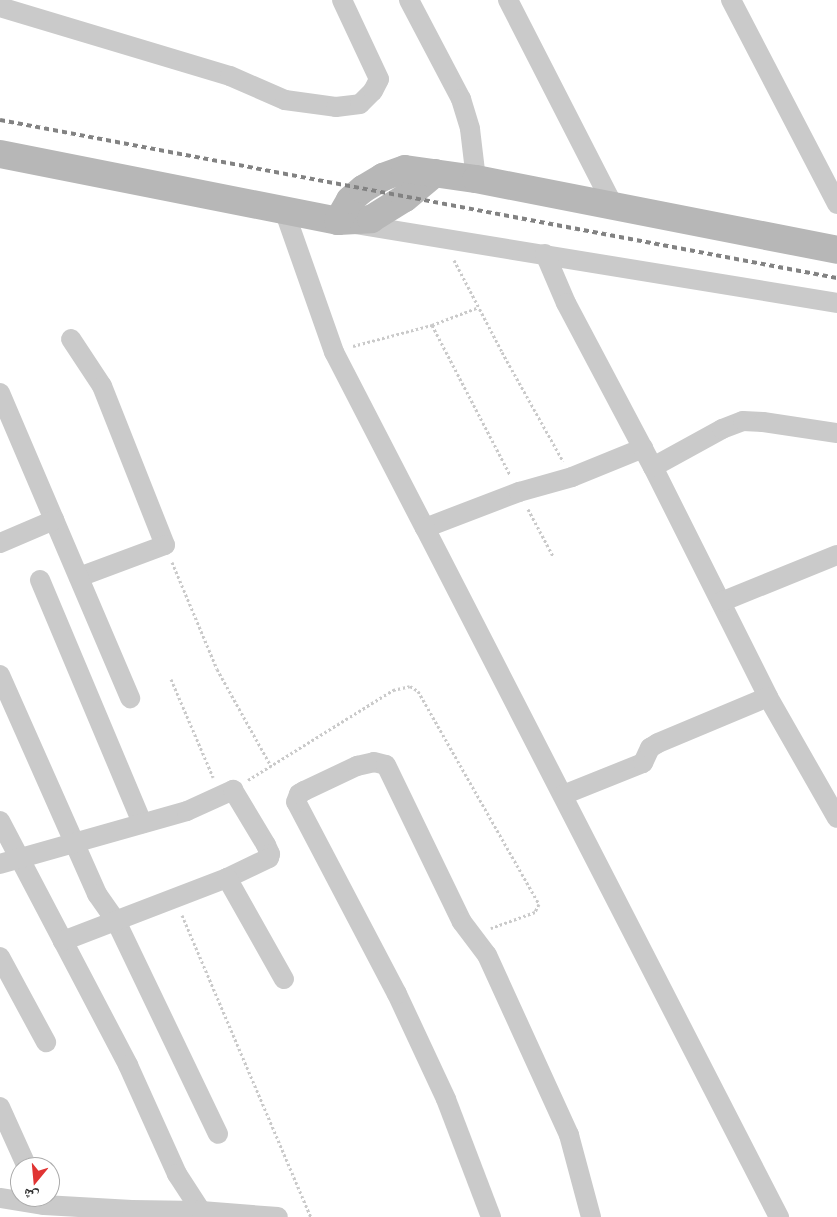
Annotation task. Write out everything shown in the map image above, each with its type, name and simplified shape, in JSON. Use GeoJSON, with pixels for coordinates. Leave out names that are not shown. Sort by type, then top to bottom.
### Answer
{"type":"FeatureCollection","features":[{"type":"Feature","properties":{"kind":"main road"},"geometry":{"type":"LineString","coordinates":[[0,154],[338,221],[350,200],[363,189],[383,177],[405,169],[476,179],[837,250]]}},
{"type":"Feature","properties":{"kind":"street"},"geometry":{"type":"LineString","coordinates":[[0,7],[230,76],[285,100],[336,107],[360,104],[373,91],[379,79],[342,0]]}},
{"type":"Feature","properties":{"kind":"street"},"geometry":{"type":"LineString","coordinates":[[409,0],[461,100],[470,129],[476,179]]}},
{"type":"Feature","properties":{"kind":"street"},"geometry":{"type":"LineString","coordinates":[[508,0],[614,207]]}},
{"type":"Feature","properties":{"kind":"street"},"geometry":{"type":"LineString","coordinates":[[731,0],[837,204]]}},
{"type":"Feature","properties":{"kind":"street"},"geometry":{"type":"LineString","coordinates":[[284,210],[334,352],[779,1217]]}},
{"type":"Feature","properties":{"kind":"street"},"geometry":{"type":"LineString","coordinates":[[338,221],[837,303]]}},
{"type":"Feature","properties":{"kind":"street"},"geometry":{"type":"LineString","coordinates":[[545,254],[566,303],[653,466],[768,697],[837,818]]}},
{"type":"Feature","properties":{"kind":"street"},"geometry":{"type":"LineString","coordinates":[[71,339],[102,386],[164,545],[79,577]]}},
{"type":"Feature","properties":{"kind":"street"},"geometry":{"type":"LineString","coordinates":[[0,393],[130,698]]}},
{"type":"Feature","properties":{"kind":"street"},"geometry":{"type":"LineString","coordinates":[[653,466],[722,429],[743,422],[763,422],[837,433]]}},
{"type":"Feature","properties":{"kind":"street"},"geometry":{"type":"LineString","coordinates":[[425,528],[519,492],[572,477],[643,448]]}},
{"type":"Feature","properties":{"kind":"street"},"geometry":{"type":"LineString","coordinates":[[0,543],[54,520]]}},
{"type":"Feature","properties":{"kind":"street"},"geometry":{"type":"LineString","coordinates":[[721,602],[837,555]]}},
{"type":"Feature","properties":{"kind":"street"},"geometry":{"type":"LineString","coordinates":[[40,580],[142,823]]}},
{"type":"Feature","properties":{"kind":"street"},"geometry":{"type":"LineString","coordinates":[[0,675],[52,788],[73,842],[97,894],[116,921],[218,1134]]}},
{"type":"Feature","properties":{"kind":"street"},"geometry":{"type":"LineString","coordinates":[[563,795],[643,763],[650,748],[658,743],[768,697]]}},
{"type":"Feature","properties":{"kind":"street"},"geometry":{"type":"LineString","coordinates":[[491,1217],[446,1099],[396,994],[296,802],[299,794],[357,766],[374,762],[386,765],[462,922],[487,956],[570,1136],[591,1217]]}},
{"type":"Feature","properties":{"kind":"street"},"geometry":{"type":"LineString","coordinates":[[0,864],[187,811],[233,790],[270,854],[269,858],[262,863],[227,878],[63,941]]}},
{"type":"Feature","properties":{"kind":"street"},"geometry":{"type":"LineString","coordinates":[[0,821],[128,1065],[177,1174],[201,1211]]}},
{"type":"Feature","properties":{"kind":"street"},"geometry":{"type":"LineString","coordinates":[[227,878],[284,978]]}},
{"type":"Feature","properties":{"kind":"street"},"geometry":{"type":"LineString","coordinates":[[0,957],[46,1042]]}},
{"type":"Feature","properties":{"kind":"street"},"geometry":{"type":"LineString","coordinates":[[0,1106],[23,1157]]}},
{"type":"Feature","properties":{"kind":"street"},"geometry":{"type":"LineString","coordinates":[[60,1202],[278,1217]]}},
{"type":"Feature","properties":{"kind":"path"},"geometry":{"type":"LineString","coordinates":[[442,237],[572,477]]}},
{"type":"Feature","properties":{"kind":"path"},"geometry":{"type":"LineString","coordinates":[[334,352],[432,325],[479,307]]}},
{"type":"Feature","properties":{"kind":"path"},"geometry":{"type":"LineString","coordinates":[[432,325],[553,556]]}},
{"type":"Feature","properties":{"kind":"path"},"geometry":{"type":"LineString","coordinates":[[164,545],[216,669],[271,766]]}},
{"type":"Feature","properties":{"kind":"path"},"geometry":{"type":"LineString","coordinates":[[171,679],[212,777],[233,790]]}},
{"type":"Feature","properties":{"kind":"path"},"geometry":{"type":"LineString","coordinates":[[175,898],[312,1217]]}},
{"type":"Feature","properties":{"kind":"path"},"geometry":{"type":"LineString","coordinates":[[472,935],[538,909]]}},
{"type":"Feature","properties":{"kind":"railway"},"geometry":{"type":"LineString","coordinates":[[0,120],[837,278]]}}]}
